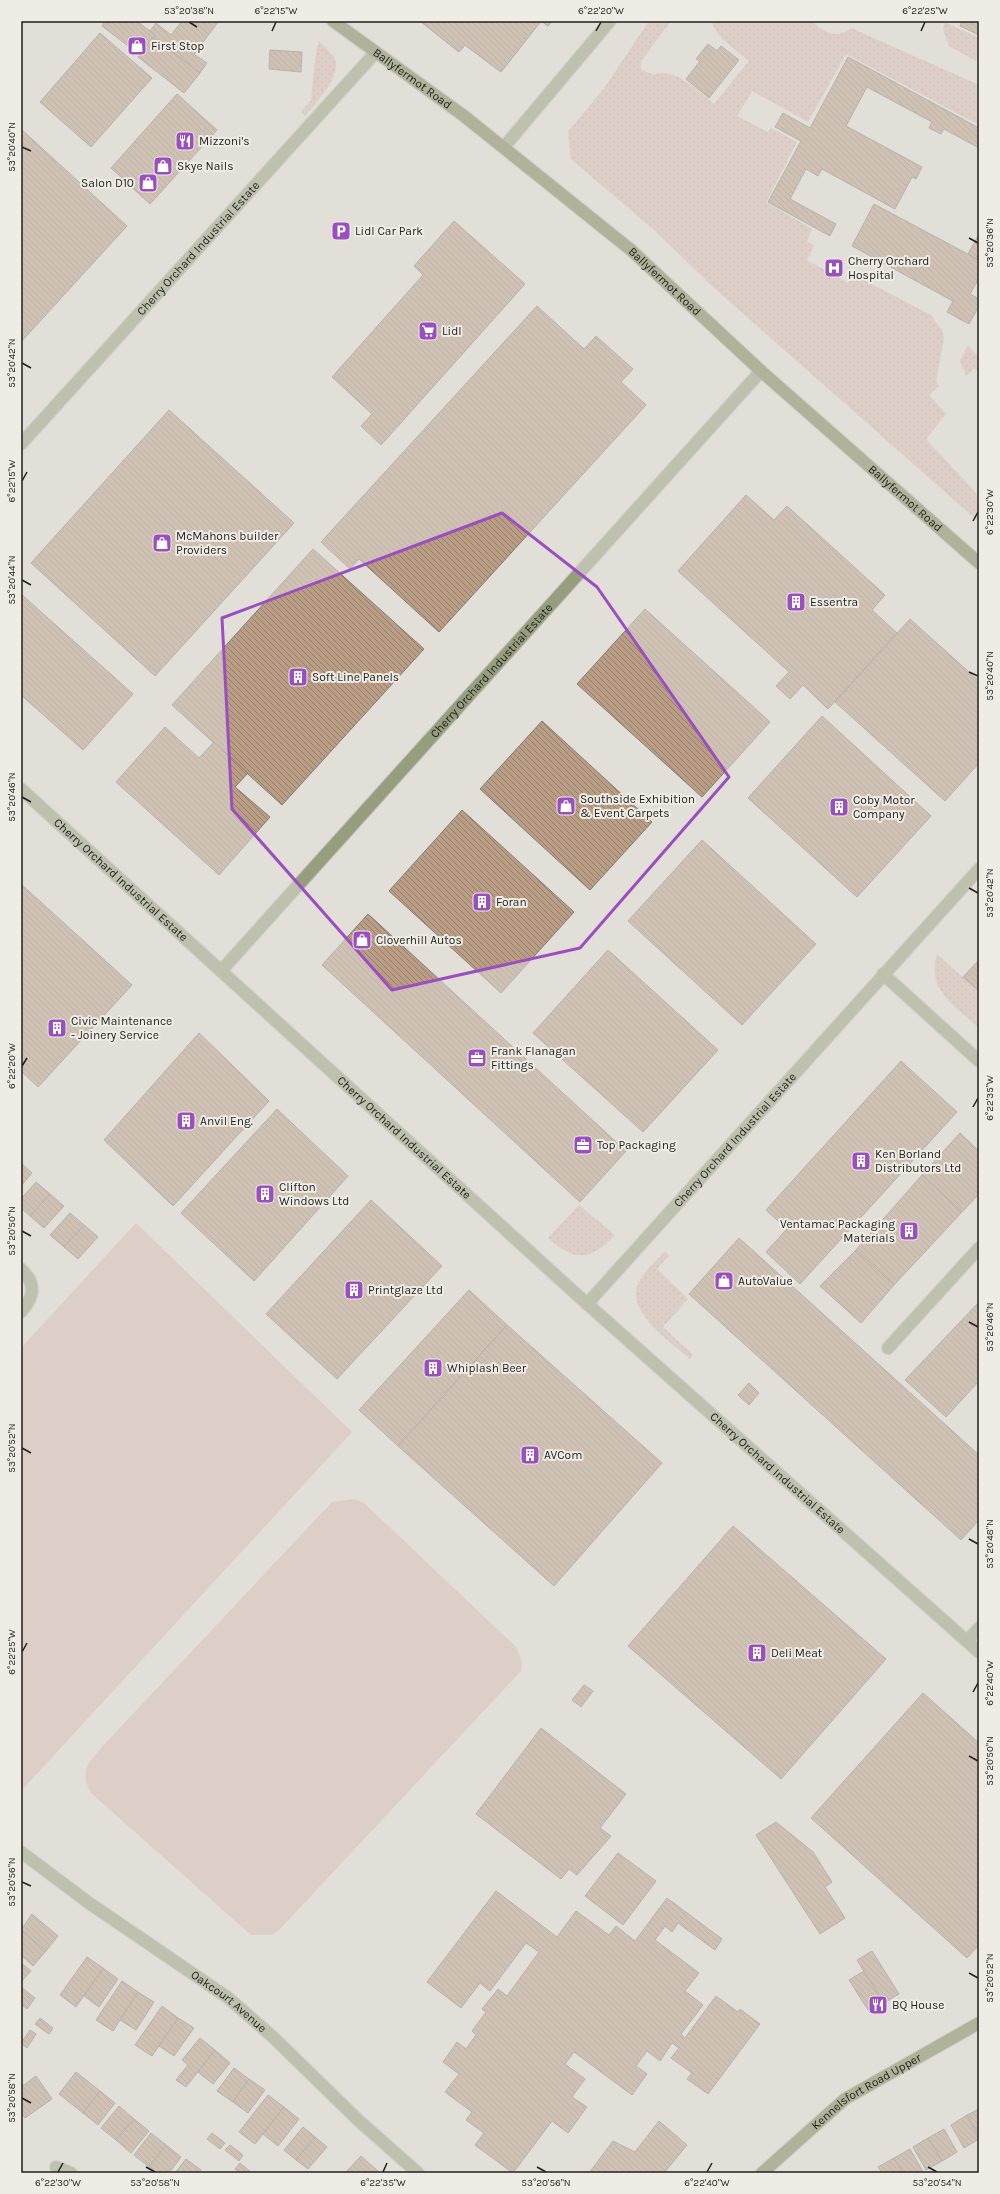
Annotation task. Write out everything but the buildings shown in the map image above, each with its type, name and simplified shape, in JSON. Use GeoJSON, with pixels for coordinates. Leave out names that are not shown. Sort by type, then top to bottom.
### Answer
{"type":"FeatureCollection","features":[{"type":"Feature","properties":{"kind":"main road","name":"Ballyfermot Road"},"geometry":{"type":"LineString","coordinates":[[332,21],[464,116],[631,250],[761,371],[979,563]]}},
{"type":"Feature","properties":{"kind":"main road","name":"Kennelsfort Road Upper"},"geometry":{"type":"LineString","coordinates":[[762,2173],[845,2099],[979,2023]]}},
{"type":"Feature","properties":{"kind":"street"},"geometry":{"type":"LineString","coordinates":[[504,147],[610,21]]}},
{"type":"Feature","properties":{"kind":"street","name":"Cherry Orchard Industrial Estate"},"geometry":{"type":"LineString","coordinates":[[21,444],[375,53]]}},
{"type":"Feature","properties":{"kind":"street","name":"Cherry Orchard Industrial Estate"},"geometry":{"type":"LineString","coordinates":[[221,971],[761,371]]}},
{"type":"Feature","properties":{"kind":"street","name":"Cherry Orchard Industrial Estate"},"geometry":{"type":"LineString","coordinates":[[21,790],[587,1304],[979,1652]]}},
{"type":"Feature","properties":{"kind":"street","name":"Cherry Orchard Industrial Estate"},"geometry":{"type":"LineString","coordinates":[[587,1304],[979,868]]}},
{"type":"Feature","properties":{"kind":"street"},"geometry":{"type":"LineString","coordinates":[[883,974],[979,1061]]}},
{"type":"Feature","properties":{"kind":"street"},"geometry":{"type":"LineString","coordinates":[[888,1348],[979,1248]]}},
{"type":"Feature","properties":{"kind":"street"},"geometry":{"type":"LineString","coordinates":[[21,1270],[29,1277],[32,1287],[30,1302],[21,1312]]}},
{"type":"Feature","properties":{"kind":"street"},"geometry":{"type":"LineString","coordinates":[[967,1641],[979,1628]]}},
{"type":"Feature","properties":{"kind":"street","name":"Oakcourt Avenue"},"geometry":{"type":"LineString","coordinates":[[22,1855],[227,1998],[274,2038],[358,2120],[418,2173]]}},
{"type":"Feature","properties":{"kind":"street"},"geometry":{"type":"LineString","coordinates":[[56,2167],[71,2173]]}},
{"type":"Feature","properties":{"kind":"highlighted area"},"geometry":{"type":"Polygon","coordinates":[[[502,513],[597,587],[729,777],[580,948],[392,990],[232,809],[222,618],[502,513]]]}},
{"type":"Feature","properties":{"kind":"shaded area"},"geometry":{"type":"Polygon","coordinates":[[[649,21],[671,21],[641,61],[641,70],[654,75],[662,73],[678,77],[694,87],[714,104],[749,61],[722,38],[714,27],[712,21],[813,21],[821,29],[831,34],[842,33],[851,28],[979,85],[979,125],[846,54],[808,122],[752,91],[737,116],[768,132],[771,128],[797,142],[766,202],[812,229],[807,241],[814,246],[807,260],[848,283],[854,275],[931,315],[942,330],[944,338],[936,382],[939,386],[929,395],[946,414],[926,439],[979,496],[979,522],[713,287],[653,229],[571,159],[568,132],[605,87],[649,21]]]}},
{"type":"Feature","properties":{"kind":"shaded area"},"geometry":{"type":"Polygon","coordinates":[[[945,22],[979,38],[979,54],[976,61],[949,46],[943,29],[945,22]]]}},
{"type":"Feature","properties":{"kind":"shaded area"},"geometry":{"type":"Polygon","coordinates":[[[319,41],[334,57],[336,64],[335,72],[327,89],[305,116],[301,112],[311,100],[316,52],[319,41]]]}},
{"type":"Feature","properties":{"kind":"shaded area"},"geometry":{"type":"Polygon","coordinates":[[[968,345],[979,357],[979,373],[975,368],[966,376],[960,361],[968,345]]]}},
{"type":"Feature","properties":{"kind":"shaded area"},"geometry":{"type":"Polygon","coordinates":[[[937,954],[979,992],[979,1028],[952,1004],[939,987],[935,967],[937,954]]]}},
{"type":"Feature","properties":{"kind":"shaded area"},"geometry":{"type":"Polygon","coordinates":[[[579,1205],[615,1235],[606,1244],[590,1254],[574,1254],[566,1251],[557,1246],[548,1238],[579,1205]]]}},
{"type":"Feature","properties":{"kind":"shaded area"},"geometry":{"type":"Polygon","coordinates":[[[136,1223],[352,1432],[21,1791],[21,1348],[136,1223]]]}},
{"type":"Feature","properties":{"kind":"shaded area"},"geometry":{"type":"Polygon","coordinates":[[[665,1251],[669,1255],[657,1269],[688,1299],[663,1327],[693,1355],[690,1359],[653,1326],[644,1316],[638,1305],[636,1294],[640,1280],[646,1271],[665,1251]]]}},
{"type":"Feature","properties":{"kind":"shaded area"},"geometry":{"type":"Polygon","coordinates":[[[354,1499],[364,1503],[516,1647],[522,1662],[521,1671],[280,1929],[272,1935],[251,1935],[91,1793],[85,1774],[91,1760],[100,1749],[332,1502],[354,1499]]]}},
{"type":"Feature","properties":{"kind":"place","name":"First Stop"},"geometry":{"type":"Point","coordinates":[137,46]}},
{"type":"Feature","properties":{"kind":"place","name":"Mizzoni's"},"geometry":{"type":"Point","coordinates":[185,141]}},
{"type":"Feature","properties":{"kind":"place","name":"Skye Nails"},"geometry":{"type":"Point","coordinates":[163,166]}},
{"type":"Feature","properties":{"kind":"place","name":"Salon D10"},"geometry":{"type":"Point","coordinates":[148,183]}},
{"type":"Feature","properties":{"kind":"place","name":"Lidl Car Park"},"geometry":{"type":"Point","coordinates":[341,231]}},
{"type":"Feature","properties":{"kind":"place","name":"Cherry Orchard Hospital"},"geometry":{"type":"Point","coordinates":[834,268]}},
{"type":"Feature","properties":{"kind":"place","name":"Lidl"},"geometry":{"type":"Point","coordinates":[428,331]}},
{"type":"Feature","properties":{"kind":"place","name":"McMahons builder Providers"},"geometry":{"type":"Point","coordinates":[162,543]}},
{"type":"Feature","properties":{"kind":"place","name":"Essentra"},"geometry":{"type":"Point","coordinates":[796,602]}},
{"type":"Feature","properties":{"kind":"place","name":"Soft Line Panels"},"geometry":{"type":"Point","coordinates":[298,677]}},
{"type":"Feature","properties":{"kind":"place","name":"Southside Exhibition & Event Carpets"},"geometry":{"type":"Point","coordinates":[566,806]}},
{"type":"Feature","properties":{"kind":"place","name":"Coby Motor Company"},"geometry":{"type":"Point","coordinates":[839,807]}},
{"type":"Feature","properties":{"kind":"place","name":"Foran"},"geometry":{"type":"Point","coordinates":[482,902]}},
{"type":"Feature","properties":{"kind":"place","name":"Cloverhill Autos"},"geometry":{"type":"Point","coordinates":[362,940]}},
{"type":"Feature","properties":{"kind":"place","name":"Civic Maintenance - Joinery Service"},"geometry":{"type":"Point","coordinates":[57,1028]}},
{"type":"Feature","properties":{"kind":"place","name":"Frank Flanagan Fittings"},"geometry":{"type":"Point","coordinates":[477,1058]}},
{"type":"Feature","properties":{"kind":"place","name":"Anvil Eng."},"geometry":{"type":"Point","coordinates":[186,1121]}},
{"type":"Feature","properties":{"kind":"place","name":"Top Packaging"},"geometry":{"type":"Point","coordinates":[583,1145]}},
{"type":"Feature","properties":{"kind":"place","name":"Ken Borland Distributors Ltd"},"geometry":{"type":"Point","coordinates":[861,1161]}},
{"type":"Feature","properties":{"kind":"place","name":"Clifton Windows Ltd"},"geometry":{"type":"Point","coordinates":[265,1194]}},
{"type":"Feature","properties":{"kind":"place","name":"Ventamac Packaging Materials"},"geometry":{"type":"Point","coordinates":[909,1231]}},
{"type":"Feature","properties":{"kind":"place","name":"AutoValue"},"geometry":{"type":"Point","coordinates":[724,1281]}},
{"type":"Feature","properties":{"kind":"place","name":"Printglaze Ltd"},"geometry":{"type":"Point","coordinates":[354,1290]}},
{"type":"Feature","properties":{"kind":"place","name":"Whiplash Beer"},"geometry":{"type":"Point","coordinates":[433,1368]}},
{"type":"Feature","properties":{"kind":"place","name":"AVCom"},"geometry":{"type":"Point","coordinates":[530,1455]}},
{"type":"Feature","properties":{"kind":"place","name":"Deli Meat"},"geometry":{"type":"Point","coordinates":[757,1653]}},
{"type":"Feature","properties":{"kind":"place","name":"BQ House"},"geometry":{"type":"Point","coordinates":[878,2005]}}]}
